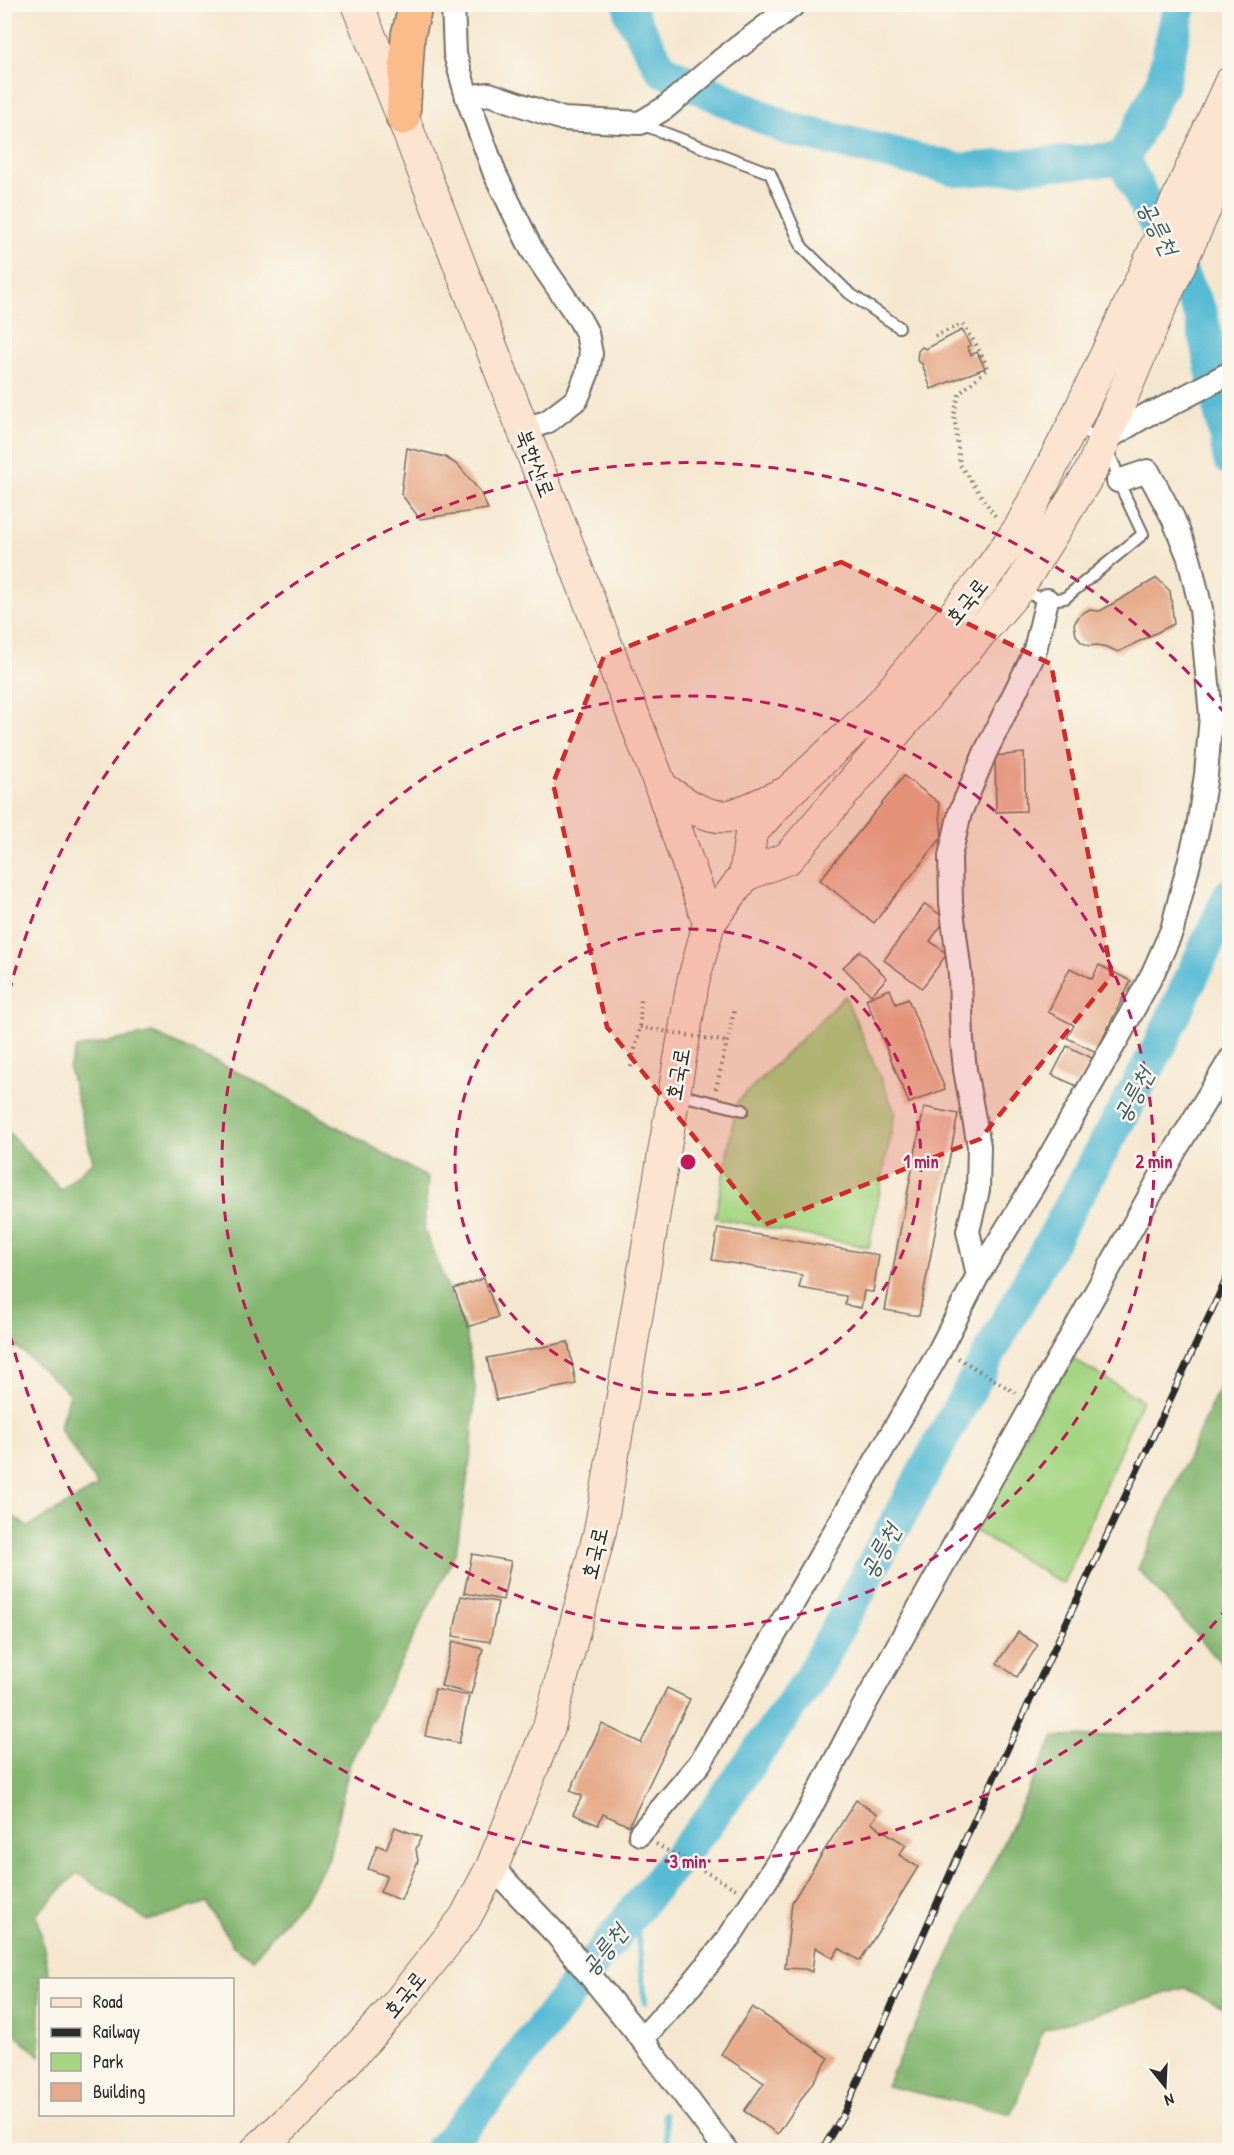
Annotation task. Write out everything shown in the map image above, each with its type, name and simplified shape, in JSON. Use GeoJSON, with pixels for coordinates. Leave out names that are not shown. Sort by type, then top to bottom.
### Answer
{"type":"FeatureCollection","features":[{"type":"Feature","properties":{"kind":"highway"},"geometry":{"type":"LineString","coordinates":[[403,118],[408,35],[416,4]]}},
{"type":"Feature","properties":{"kind":"street","name":"북한산로"},"geometry":{"type":"LineString","coordinates":[[357,4],[661,787],[709,923]]}},
{"type":"Feature","properties":{"kind":"street"},"geometry":{"type":"LineString","coordinates":[[453,4],[455,54],[467,97],[495,174],[532,250],[587,333],[591,354],[587,374],[577,399],[548,422],[523,429]]}},
{"type":"Feature","properties":{"kind":"street"},"geometry":{"type":"LineString","coordinates":[[467,97],[489,94],[563,119],[640,123],[665,108],[724,58],[795,4]]}},
{"type":"Feature","properties":{"kind":"street"},"geometry":{"type":"LineString","coordinates":[[1199,187],[1230,83]]}},
{"type":"Feature","properties":{"kind":"street"},"geometry":{"type":"LineString","coordinates":[[1199,187],[1230,154]]}},
{"type":"Feature","properties":{"kind":"street","name":"호국로"},"geometry":{"type":"LineString","coordinates":[[257,2151],[310,2101],[395,2007],[465,1918],[492,1867],[549,1727],[600,1531],[693,982],[709,923],[745,875],[751,833],[788,792],[878,709],[986,577],[1020,528],[1073,425],[1138,287],[1199,187]]}},
{"type":"Feature","properties":{"kind":"street","name":"호국로"},"geometry":{"type":"LineString","coordinates":[[745,875],[788,858],[1017,590],[1091,471],[1158,312],[1199,187]]}},
{"type":"Feature","properties":{"kind":"street"},"geometry":{"type":"LineString","coordinates":[[1103,441],[1148,414],[1230,373]]}},
{"type":"Feature","properties":{"kind":"street"},"geometry":{"type":"LineString","coordinates":[[640,1834],[700,1763],[935,1359],[978,1275],[1033,1185],[1153,973],[1172,930],[1198,827],[1206,775],[1211,716],[1201,609],[1189,558],[1173,518],[1148,471],[1118,480]]}},
{"type":"Feature","properties":{"kind":"street"},"geometry":{"type":"LineString","coordinates":[[978,1275],[968,1231],[978,1190],[979,1146],[962,1040],[960,974],[951,903],[950,856],[960,813],[986,751],[1034,654],[1047,600]]}},
{"type":"Feature","properties":{"kind":"street"},"geometry":{"type":"LineString","coordinates":[[661,787],[685,805],[706,813],[727,816],[788,792]]}},
{"type":"Feature","properties":{"kind":"street"},"geometry":{"type":"LineString","coordinates":[[642,2039],[726,1942],[800,1828],[860,1713],[1176,1149],[1230,1060]]}},
{"type":"Feature","properties":{"kind":"street"},"geometry":{"type":"LineString","coordinates":[[492,1867],[557,1935],[642,2039],[726,2151]]}},
{"type":"Feature","properties":{"kind":"lane"},"geometry":{"type":"LineString","coordinates":[[640,123],[770,173],[802,247],[849,293],[899,327]]}},
{"type":"Feature","properties":{"kind":"lane"},"geometry":{"type":"LineString","coordinates":[[1017,590],[1047,600],[1065,598],[1143,534],[1103,441],[1073,425]]}},
{"type":"Feature","properties":{"kind":"lane"},"geometry":{"type":"LineString","coordinates":[[674,1093],[743,1110]]}},
{"type":"Feature","properties":{"kind":"path"},"geometry":{"type":"LineString","coordinates":[[936,336],[962,324],[988,368],[959,394],[954,414],[960,465],[995,516]]}},
{"type":"Feature","properties":{"kind":"path"},"geometry":{"type":"LineString","coordinates":[[631,1067],[640,1027],[641,997]]}},
{"type":"Feature","properties":{"kind":"path"},"geometry":{"type":"LineString","coordinates":[[716,1089],[734,1011]]}},
{"type":"Feature","properties":{"kind":"path"},"geometry":{"type":"LineString","coordinates":[[640,1027],[727,1042]]}},
{"type":"Feature","properties":{"kind":"path"},"geometry":{"type":"LineString","coordinates":[[949,1353],[1017,1394]]}},
{"type":"Feature","properties":{"kind":"path"},"geometry":{"type":"LineString","coordinates":[[640,1834],[738,1890]]}},
{"type":"Feature","properties":{"kind":"highlighted area"},"geometry":{"type":"Polygon","coordinates":[[[841,562],[1051,664],[1112,976],[980,1139],[764,1225],[607,1027],[553,783],[604,656],[841,562]]]}},
{"type":"Feature","properties":{"kind":"green space"},"geometry":{"type":"Polygon","coordinates":[[[845,996],[895,1112],[869,1247],[715,1218],[737,1102],[845,996]]]}},
{"type":"Feature","properties":{"kind":"green space"},"geometry":{"type":"Polygon","coordinates":[[[153,1033],[250,1078],[428,1178],[424,1229],[466,1333],[475,1388],[472,1448],[456,1552],[350,1763],[328,1861],[304,1897],[253,1959],[233,1946],[207,1902],[148,1921],[77,1873],[37,1914],[50,1978],[39,1978],[39,2055],[5,2027],[5,1511],[28,1527],[98,1486],[59,1428],[70,1394],[16,1346],[5,1361],[5,1128],[61,1190],[93,1161],[69,1068],[76,1048],[153,1033]]]}},
{"type":"Feature","properties":{"kind":"green space"},"geometry":{"type":"Polygon","coordinates":[[[1069,1357],[1142,1400],[1063,1584],[971,1529],[1069,1357]]]}},
{"type":"Feature","properties":{"kind":"green space"},"geometry":{"type":"Polygon","coordinates":[[[1230,1373],[1229,1672],[1138,1569],[1225,1374],[1230,1373]]]}},
{"type":"Feature","properties":{"kind":"green space"},"geometry":{"type":"Polygon","coordinates":[[[1229,1732],[1229,2010],[1184,1988],[1043,2030],[1012,2114],[886,2086],[1054,1737],[1229,1732]]]}},
{"type":"Feature","properties":{"kind":"building"},"geometry":{"type":"Polygon","coordinates":[[[962,330],[971,345],[967,347],[971,355],[977,352],[985,368],[931,389],[922,364],[917,360],[918,351],[922,347],[926,349],[962,330]]]}},
{"type":"Feature","properties":{"kind":"building"},"geometry":{"type":"Polygon","coordinates":[[[407,448],[445,457],[459,466],[479,490],[488,509],[420,519],[401,494],[407,448]]]}},
{"type":"Feature","properties":{"kind":"building"},"geometry":{"type":"Polygon","coordinates":[[[1157,578],[1170,591],[1174,624],[1118,652],[1107,647],[1089,646],[1081,642],[1076,635],[1074,624],[1079,616],[1088,610],[1100,611],[1157,578]]]}},
{"type":"Feature","properties":{"kind":"building"},"geometry":{"type":"Polygon","coordinates":[[[1024,753],[1026,811],[996,812],[995,756],[1024,753]]]}},
{"type":"Feature","properties":{"kind":"building"},"geometry":{"type":"Polygon","coordinates":[[[904,776],[939,803],[942,837],[874,923],[820,880],[904,776]]]}},
{"type":"Feature","properties":{"kind":"building"},"geometry":{"type":"Polygon","coordinates":[[[925,904],[946,919],[930,941],[947,954],[922,988],[884,960],[925,904]]]}},
{"type":"Feature","properties":{"kind":"building"},"geometry":{"type":"Polygon","coordinates":[[[860,951],[887,978],[871,995],[843,967],[860,951]]]}},
{"type":"Feature","properties":{"kind":"building"},"geometry":{"type":"Polygon","coordinates":[[[1099,965],[1131,981],[1096,1052],[1067,1038],[1074,1025],[1048,1012],[1070,968],[1092,979],[1099,965]]]}},
{"type":"Feature","properties":{"kind":"building"},"geometry":{"type":"Polygon","coordinates":[[[890,989],[896,1004],[908,999],[945,1089],[909,1103],[866,999],[890,989]]]}},
{"type":"Feature","properties":{"kind":"building"},"geometry":{"type":"Polygon","coordinates":[[[1067,1046],[1092,1058],[1077,1086],[1052,1075],[1067,1046]]]}},
{"type":"Feature","properties":{"kind":"building"},"geometry":{"type":"Polygon","coordinates":[[[924,1107],[958,1114],[919,1316],[885,1310],[924,1107]]]}},
{"type":"Feature","properties":{"kind":"building"},"geometry":{"type":"Polygon","coordinates":[[[718,1228],[879,1255],[873,1292],[864,1291],[861,1308],[845,1305],[846,1296],[799,1288],[802,1275],[712,1260],[718,1228]]]}},
{"type":"Feature","properties":{"kind":"building"},"geometry":{"type":"Polygon","coordinates":[[[484,1278],[498,1317],[468,1327],[454,1289],[484,1278]]]}},
{"type":"Feature","properties":{"kind":"building"},"geometry":{"type":"Polygon","coordinates":[[[568,1342],[576,1384],[496,1400],[487,1358],[568,1342]]]}},
{"type":"Feature","properties":{"kind":"building"},"geometry":{"type":"Polygon","coordinates":[[[472,1554],[511,1561],[503,1600],[464,1593],[472,1554]]]}},
{"type":"Feature","properties":{"kind":"building"},"geometry":{"type":"Polygon","coordinates":[[[461,1596],[498,1602],[490,1642],[453,1636],[461,1596]]]}},
{"type":"Feature","properties":{"kind":"building"},"geometry":{"type":"Polygon","coordinates":[[[1018,1632],[1038,1645],[1017,1677],[997,1663],[1018,1632]]]}},
{"type":"Feature","properties":{"kind":"building"},"geometry":{"type":"Polygon","coordinates":[[[453,1641],[483,1649],[471,1694],[441,1686],[453,1641]]]}},
{"type":"Feature","properties":{"kind":"building"},"geometry":{"type":"Polygon","coordinates":[[[667,1688],[690,1699],[629,1826],[603,1814],[598,1825],[573,1814],[582,1796],[570,1791],[602,1724],[641,1743],[667,1688]]]}},
{"type":"Feature","properties":{"kind":"building"},"geometry":{"type":"Polygon","coordinates":[[[435,1689],[469,1696],[459,1743],[425,1736],[435,1689]]]}},
{"type":"Feature","properties":{"kind":"building"},"geometry":{"type":"Polygon","coordinates":[[[856,1800],[878,1814],[871,1823],[906,1845],[899,1855],[918,1867],[860,1961],[839,1948],[833,1958],[815,1947],[812,1972],[805,1969],[785,1968],[792,1902],[856,1800]]]}},
{"type":"Feature","properties":{"kind":"building"},"geometry":{"type":"Polygon","coordinates":[[[395,1827],[421,1837],[416,1849],[418,1861],[401,1900],[380,1892],[387,1876],[368,1869],[377,1845],[386,1849],[395,1827]]]}},
{"type":"Feature","properties":{"kind":"building"},"geometry":{"type":"Polygon","coordinates":[[[752,2007],[829,2058],[778,2134],[744,2111],[764,2083],[721,2054],[752,2007]]]}},
{"type":"Feature","properties":{"kind":"waterway"},"geometry":{"type":"LineString","coordinates":[[631,4],[631,15],[662,70],[786,128],[959,170],[1123,159]]}},
{"type":"Feature","properties":{"kind":"waterway","name":"공릉천"},"geometry":{"type":"LineString","coordinates":[[1180,4],[1162,84],[1123,159],[1201,314],[1230,459]]}},
{"type":"Feature","properties":{"kind":"waterway","name":"공릉천"},"geometry":{"type":"LineString","coordinates":[[441,2150],[485,2101],[635,1910],[708,1822],[809,1680],[1160,1045],[1230,895]]}},
{"type":"Feature","properties":{"kind":"waterway"},"geometry":{"type":"LineString","coordinates":[[635,1910],[645,2002]]}},
{"type":"Feature","properties":{"kind":"waterway"},"geometry":{"type":"LineString","coordinates":[[664,2114],[669,2150]]}},
{"type":"Feature","properties":{"kind":"railway"},"geometry":{"type":"LineString","coordinates":[[822,2150],[843,2115],[966,1838],[1230,1271]]}}]}
